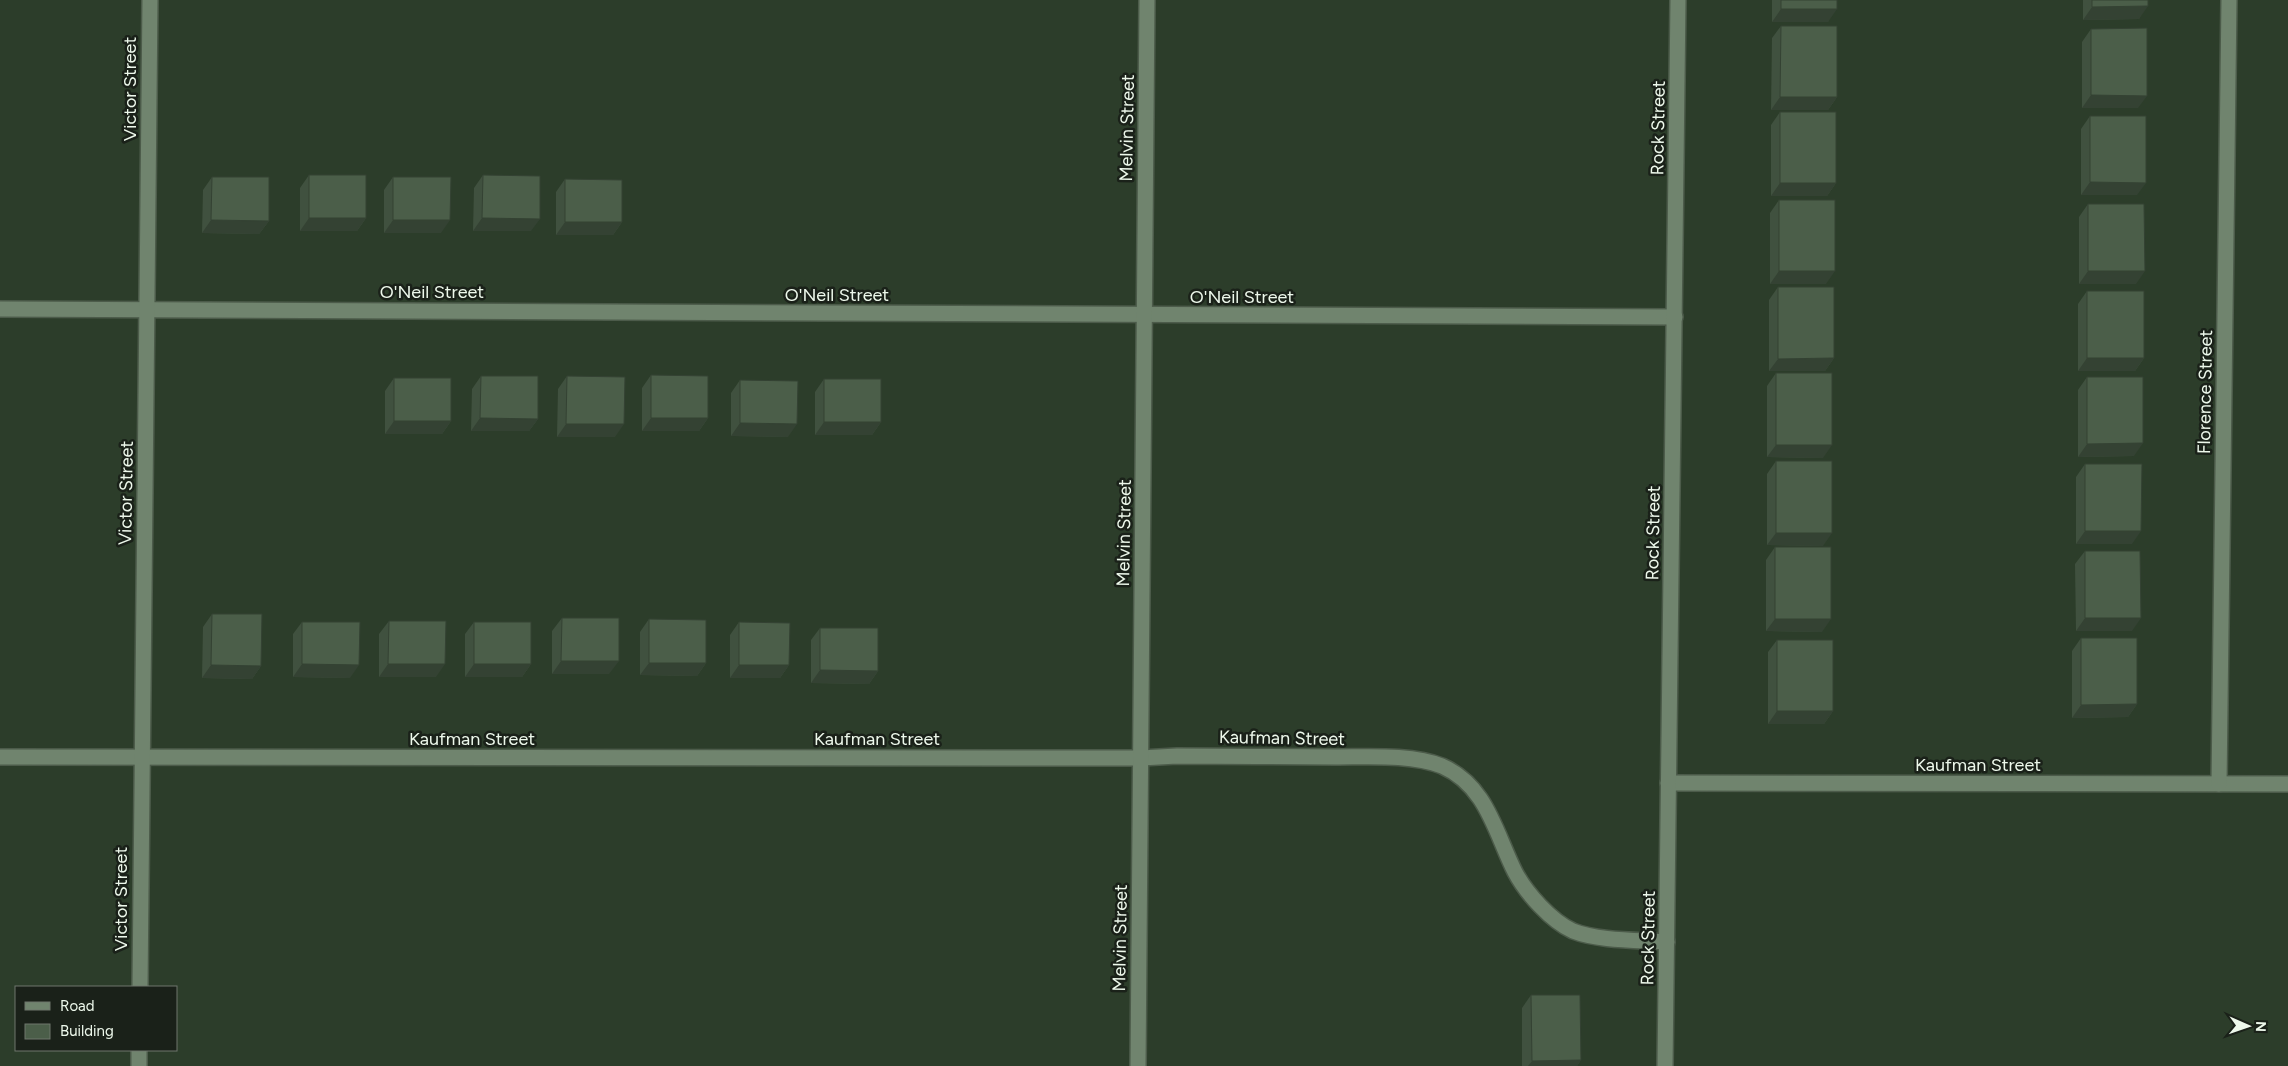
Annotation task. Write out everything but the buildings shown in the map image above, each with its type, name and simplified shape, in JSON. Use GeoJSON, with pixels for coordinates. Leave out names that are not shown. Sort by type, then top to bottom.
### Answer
{"type":"FeatureCollection","features":[{"type":"Feature","properties":{"kind":"street","name":"Victor Street"},"geometry":{"type":"LineString","coordinates":[[140,986],[140,758],[148,309],[150,0]]}},
{"type":"Feature","properties":{"kind":"street","name":"Melvin Street"},"geometry":{"type":"LineString","coordinates":[[1138,1066],[1147,0]]}},
{"type":"Feature","properties":{"kind":"street","name":"Rock Street"},"geometry":{"type":"LineString","coordinates":[[1665,1066],[1678,0]]}},
{"type":"Feature","properties":{"kind":"street","name":"Florence Street"},"geometry":{"type":"LineString","coordinates":[[2219,784],[2228,0]]}},
{"type":"Feature","properties":{"kind":"street","name":"O'Neil Street"},"geometry":{"type":"LineString","coordinates":[[0,309],[1675,317]]}},
{"type":"Feature","properties":{"kind":"street","name":"Kaufman Street"},"geometry":{"type":"LineString","coordinates":[[0,757],[1141,758],[1177,756],[1397,758],[1440,766],[1459,776],[1482,800],[1516,873],[1537,902],[1556,920],[1573,931],[1595,936],[1667,942]]}},
{"type":"Feature","properties":{"kind":"street","name":"Kaufman Street"},"geometry":{"type":"LineString","coordinates":[[1668,784],[2288,784]]}},
{"type":"Feature","properties":{"kind":"street"},"geometry":{"type":"LineString","coordinates":[[139,1066],[140,1051]]}}]}
